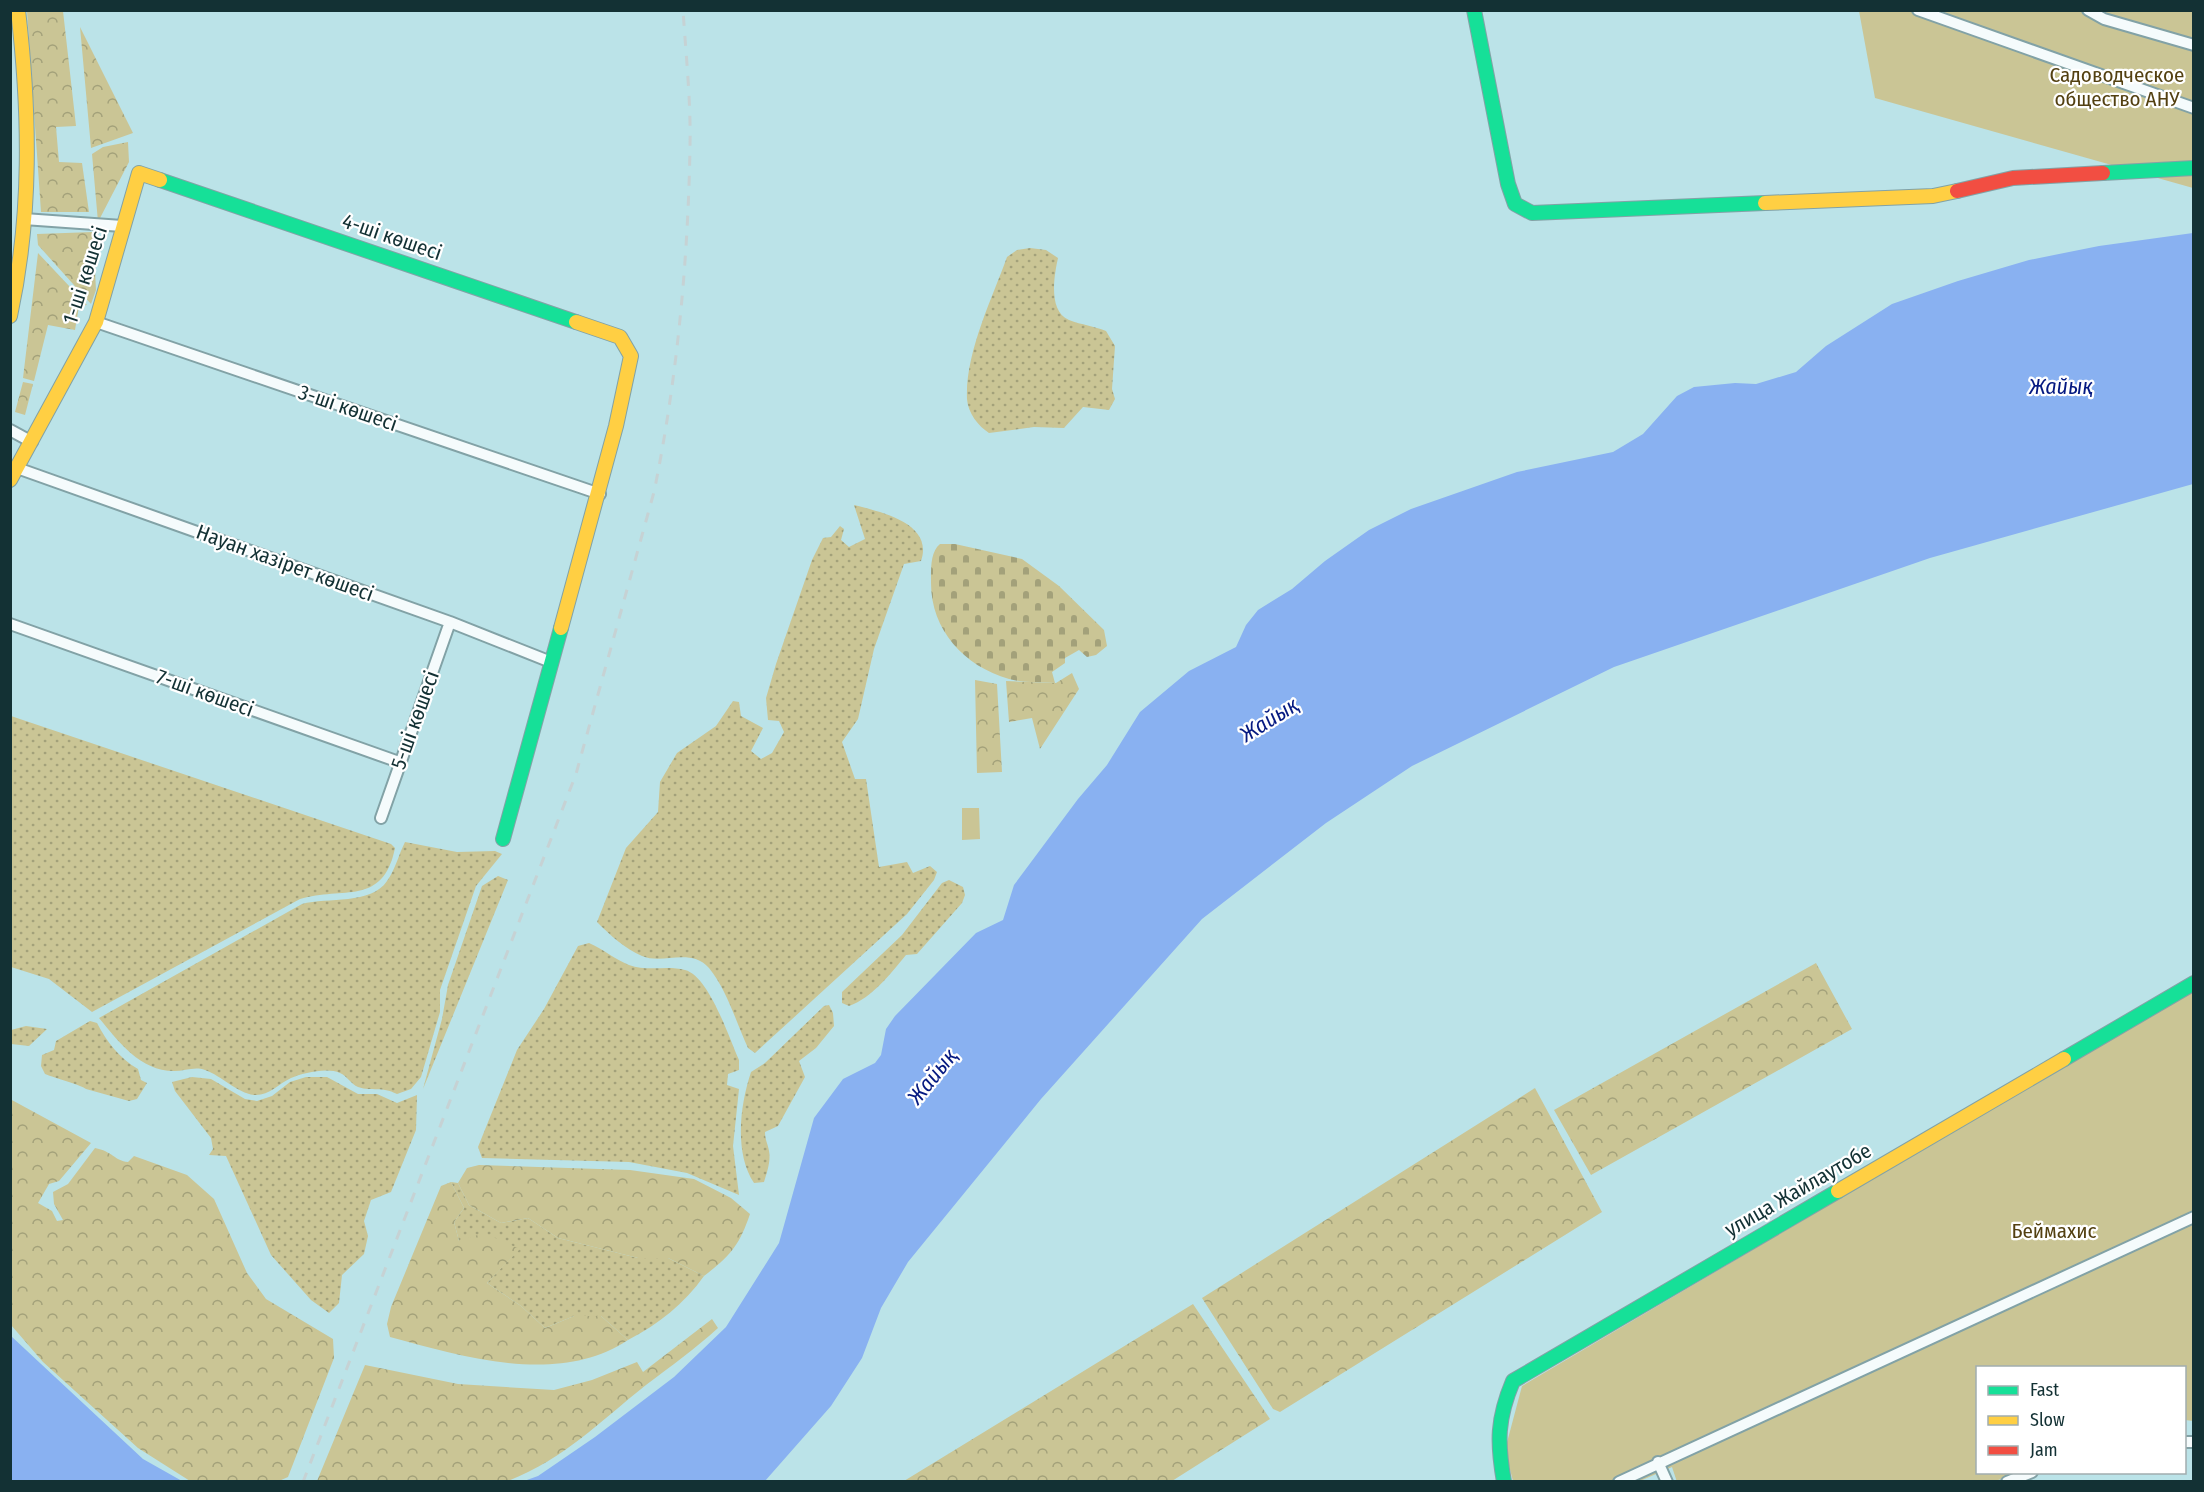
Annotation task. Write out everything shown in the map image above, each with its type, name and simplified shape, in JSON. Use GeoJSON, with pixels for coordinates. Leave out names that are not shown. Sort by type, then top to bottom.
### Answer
{"type":"FeatureCollection","features":[{"type":"Feature","properties":{"kind":"main road"},"geometry":{"type":"LineString","coordinates":[[1474,10],[1508,184],[1515,204],[1532,213],[1933,196],[2013,178],[2193,168]]}},
{"type":"Feature","properties":{"kind":"main road"},"geometry":{"type":"LineString","coordinates":[[10,12],[18,11],[26,72],[24,219],[10,316]]}},
{"type":"Feature","properties":{"kind":"main road","name":"1-шi көшесі"},"geometry":{"type":"LineString","coordinates":[[14,474],[96,322],[139,173]]}},
{"type":"Feature","properties":{"kind":"main road","name":"4-шi көшесі"},"geometry":{"type":"LineString","coordinates":[[139,173],[620,337],[631,356],[600,494]]}},
{"type":"Feature","properties":{"kind":"main road"},"geometry":{"type":"LineString","coordinates":[[503,839],[600,494]]}},
{"type":"Feature","properties":{"kind":"main road","name":"улица Жайлаутобе"},"geometry":{"type":"LineString","coordinates":[[1504,1482],[1498,1431],[1500,1412],[1513,1381],[2193,983]]}},
{"type":"Feature","properties":{"kind":"street"},"geometry":{"type":"LineString","coordinates":[[1918,10],[2193,108]]}},
{"type":"Feature","properties":{"kind":"street"},"geometry":{"type":"LineString","coordinates":[[2088,10],[2104,19],[2193,45]]}},
{"type":"Feature","properties":{"kind":"street"},"geometry":{"type":"LineString","coordinates":[[24,219],[122,226]]}},
{"type":"Feature","properties":{"kind":"street","name":"3-шi көшесі"},"geometry":{"type":"LineString","coordinates":[[96,322],[600,494]]}},
{"type":"Feature","properties":{"kind":"street"},"geometry":{"type":"LineString","coordinates":[[10,430],[32,442]]}},
{"type":"Feature","properties":{"kind":"street","name":"Науан хазірет көшесі"},"geometry":{"type":"LineString","coordinates":[[14,474],[450,622],[551,662]]}},
{"type":"Feature","properties":{"kind":"street","name":"5-шi көшесі"},"geometry":{"type":"LineString","coordinates":[[381,818],[450,622]]}},
{"type":"Feature","properties":{"kind":"street","name":"7-шi көшесі"},"geometry":{"type":"LineString","coordinates":[[10,624],[399,762]]}},
{"type":"Feature","properties":{"kind":"street"},"geometry":{"type":"LineString","coordinates":[[1619,1482],[1658,1462],[2193,1217]]}},
{"type":"Feature","properties":{"kind":"street"},"geometry":{"type":"LineString","coordinates":[[1658,1462],[1667,1482]]}},
{"type":"Feature","properties":{"kind":"street"},"geometry":{"type":"LineString","coordinates":[[2007,1482],[2029,1474]]}},
{"type":"Feature","properties":{"kind":"green space"},"geometry":{"type":"Polygon","coordinates":[[[27,11],[63,11],[76,126],[56,127],[59,162],[82,163],[89,212],[41,212],[27,11]]]}},
{"type":"Feature","properties":{"kind":"green space","name":"Садоводческое общество АНУ"},"geometry":{"type":"Polygon","coordinates":[[[1859,11],[2193,11],[2193,188],[1875,98],[1859,11]]]}},
{"type":"Feature","properties":{"kind":"green space"},"geometry":{"type":"Polygon","coordinates":[[[80,27],[133,133],[91,148],[80,27]]]}},
{"type":"Feature","properties":{"kind":"green space"},"geometry":{"type":"Polygon","coordinates":[[[128,142],[129,162],[98,222],[92,154],[103,147],[128,142]]]}},
{"type":"Feature","properties":{"kind":"green space"},"geometry":{"type":"Polygon","coordinates":[[[93,232],[96,290],[91,304],[38,245],[37,234],[93,232]]]}},
{"type":"Feature","properties":{"kind":"green space"},"geometry":{"type":"Polygon","coordinates":[[[1030,248],[1046,250],[1058,258],[1054,292],[1055,301],[1062,315],[1069,320],[1106,331],[1115,346],[1112,389],[1115,399],[1109,410],[1083,407],[1064,428],[1034,427],[989,433],[974,419],[969,409],[967,399],[970,363],[981,326],[1007,257],[1017,250],[1030,248]]]}},
{"type":"Feature","properties":{"kind":"green space"},"geometry":{"type":"Polygon","coordinates":[[[38,253],[87,305],[79,306],[75,330],[48,325],[34,381],[23,378],[38,253]]]}},
{"type":"Feature","properties":{"kind":"green space"},"geometry":{"type":"Polygon","coordinates":[[[23,382],[33,384],[25,415],[15,412],[23,382]]]}},
{"type":"Feature","properties":{"kind":"green space"},"geometry":{"type":"Polygon","coordinates":[[[854,505],[903,521],[920,537],[923,548],[921,561],[904,564],[874,649],[858,719],[842,742],[855,779],[866,779],[879,867],[907,862],[913,873],[930,866],[937,872],[934,880],[907,914],[755,1053],[748,1048],[726,996],[715,977],[702,962],[685,957],[659,959],[642,956],[612,937],[597,922],[626,848],[658,812],[660,782],[677,753],[716,726],[733,701],[739,702],[741,716],[763,728],[751,751],[761,759],[772,753],[784,732],[779,721],[768,720],[766,698],[776,664],[812,560],[823,538],[831,537],[840,526],[844,529],[841,540],[849,547],[865,539],[854,505]]]}},
{"type":"Feature","properties":{"kind":"green space"},"geometry":{"type":"Polygon","coordinates":[[[940,544],[955,544],[1022,559],[1059,586],[1104,630],[1107,646],[1096,655],[1087,657],[1079,650],[1065,658],[1065,663],[1052,672],[1055,683],[1009,679],[978,665],[953,644],[937,616],[933,600],[931,567],[934,552],[940,544]]]}},
{"type":"Feature","properties":{"kind":"green space"},"geometry":{"type":"Polygon","coordinates":[[[1072,673],[1079,689],[1040,749],[1032,718],[1009,722],[1006,681],[1056,683],[1072,673]]]}},
{"type":"Feature","properties":{"kind":"green space"},"geometry":{"type":"Polygon","coordinates":[[[975,680],[997,684],[1002,772],[977,773],[975,680]]]}},
{"type":"Feature","properties":{"kind":"green space"},"geometry":{"type":"Polygon","coordinates":[[[11,716],[391,844],[395,848],[389,867],[381,879],[371,887],[359,891],[316,895],[300,899],[92,1012],[49,979],[11,967],[11,716]]]}},
{"type":"Feature","properties":{"kind":"green space"},"geometry":{"type":"Polygon","coordinates":[[[962,808],[979,808],[980,839],[962,840],[962,808]]]}},
{"type":"Feature","properties":{"kind":"green space"},"geometry":{"type":"Polygon","coordinates":[[[405,842],[457,852],[495,851],[502,854],[476,886],[440,990],[440,1012],[421,1077],[411,1089],[397,1094],[386,1090],[363,1088],[356,1086],[340,1073],[322,1071],[291,1078],[264,1094],[248,1094],[201,1069],[162,1070],[141,1061],[131,1054],[99,1018],[302,904],[360,897],[380,889],[390,877],[405,842]]]}},
{"type":"Feature","properties":{"kind":"green space"},"geometry":{"type":"Polygon","coordinates":[[[498,876],[508,880],[423,1089],[442,1019],[448,985],[482,886],[498,876]]]}},
{"type":"Feature","properties":{"kind":"green space"},"geometry":{"type":"Polygon","coordinates":[[[949,880],[963,887],[965,895],[962,903],[917,954],[906,955],[866,997],[849,1006],[842,1003],[842,992],[902,935],[942,883],[949,880]]]}},
{"type":"Feature","properties":{"kind":"green space"},"geometry":{"type":"Polygon","coordinates":[[[589,943],[624,963],[636,967],[685,970],[694,975],[710,995],[739,1060],[739,1070],[728,1074],[727,1085],[739,1089],[733,1146],[739,1195],[687,1173],[629,1162],[482,1158],[478,1147],[517,1050],[544,1009],[578,946],[589,943]]]}},
{"type":"Feature","properties":{"kind":"green space"},"geometry":{"type":"Polygon","coordinates":[[[1816,963],[1852,1029],[1591,1175],[1554,1110],[1816,963]]]}},
{"type":"Feature","properties":{"kind":"green space","name":"Беймахис"},"geometry":{"type":"Polygon","coordinates":[[[2193,990],[2193,1421],[2186,1420],[2186,1366],[1976,1366],[1976,1474],[2017,1474],[1995,1481],[1677,1482],[1672,1467],[1640,1481],[1513,1481],[1505,1450],[1522,1386],[2193,990]]]}},
{"type":"Feature","properties":{"kind":"green space"},"geometry":{"type":"Polygon","coordinates":[[[829,1005],[833,1013],[834,1026],[816,1048],[799,1061],[805,1077],[778,1126],[765,1132],[769,1149],[768,1166],[764,1182],[754,1183],[748,1171],[741,1143],[744,1099],[751,1072],[765,1063],[824,1006],[829,1005]]]}},
{"type":"Feature","properties":{"kind":"green space"},"geometry":{"type":"Polygon","coordinates":[[[90,1021],[97,1023],[114,1049],[138,1069],[141,1080],[147,1083],[137,1099],[129,1101],[45,1074],[41,1066],[42,1055],[54,1050],[56,1041],[90,1021]]]}},
{"type":"Feature","properties":{"kind":"green space"},"geometry":{"type":"Polygon","coordinates":[[[26,1026],[47,1029],[29,1046],[11,1044],[11,1030],[26,1026]]]}},
{"type":"Feature","properties":{"kind":"green space"},"geometry":{"type":"Polygon","coordinates":[[[192,1077],[211,1079],[245,1099],[257,1101],[272,1096],[290,1082],[306,1077],[327,1077],[358,1094],[377,1094],[397,1103],[417,1095],[416,1130],[391,1192],[371,1200],[364,1221],[368,1236],[364,1254],[342,1275],[339,1303],[329,1313],[311,1300],[271,1255],[226,1156],[209,1155],[213,1149],[211,1138],[175,1091],[172,1082],[192,1077]]]}},
{"type":"Feature","properties":{"kind":"green space"},"geometry":{"type":"Polygon","coordinates":[[[1535,1088],[1602,1212],[1280,1412],[1273,1409],[1202,1298],[1535,1088]]]}},
{"type":"Feature","properties":{"kind":"green space"},"geometry":{"type":"Polygon","coordinates":[[[10,1099],[91,1143],[59,1181],[49,1184],[38,1203],[52,1211],[57,1221],[63,1220],[54,1204],[53,1192],[68,1184],[95,1148],[106,1151],[120,1160],[128,1162],[134,1156],[187,1175],[214,1199],[247,1273],[266,1299],[333,1339],[334,1358],[288,1477],[279,1481],[190,1481],[138,1448],[43,1362],[11,1325],[10,1099]]]}},
{"type":"Feature","properties":{"kind":"green space"},"geometry":{"type":"Polygon","coordinates":[[[479,1165],[630,1170],[694,1179],[731,1198],[750,1214],[733,1249],[704,1276],[668,1258],[638,1258],[558,1238],[528,1218],[501,1223],[469,1205],[458,1183],[467,1168],[479,1165]]]}},
{"type":"Feature","properties":{"kind":"green space"},"geometry":{"type":"Polygon","coordinates":[[[451,1182],[458,1183],[469,1205],[501,1223],[528,1218],[558,1238],[638,1258],[668,1258],[704,1276],[688,1296],[670,1312],[628,1340],[601,1316],[574,1316],[545,1328],[521,1306],[487,1283],[519,1249],[459,1241],[454,1222],[464,1208],[451,1182]]]}},
{"type":"Feature","properties":{"kind":"green space"},"geometry":{"type":"Polygon","coordinates":[[[451,1182],[464,1208],[454,1222],[459,1241],[484,1233],[520,1249],[487,1283],[521,1306],[545,1328],[574,1316],[601,1316],[628,1340],[601,1354],[572,1362],[542,1365],[480,1359],[390,1337],[387,1324],[391,1307],[441,1186],[451,1182]]]}},
{"type":"Feature","properties":{"kind":"green space"},"geometry":{"type":"Polygon","coordinates":[[[1193,1304],[1270,1419],[1172,1481],[904,1481],[1193,1304]]]}},
{"type":"Feature","properties":{"kind":"green space"},"geometry":{"type":"Polygon","coordinates":[[[712,1319],[718,1328],[692,1350],[565,1450],[529,1472],[508,1481],[317,1481],[365,1365],[458,1384],[554,1390],[592,1380],[637,1362],[643,1372],[712,1319]]]}},
{"type":"Feature","properties":{"kind":"water","name":"Жайық"},"geometry":{"type":"Polygon","coordinates":[[[2193,233],[2193,484],[1930,558],[1614,667],[1412,766],[1326,823],[1202,919],[1041,1099],[908,1262],[881,1308],[862,1358],[831,1406],[765,1481],[524,1481],[538,1476],[595,1437],[674,1377],[726,1327],[779,1243],[814,1118],[843,1079],[875,1063],[881,1055],[886,1029],[895,1016],[976,933],[1003,920],[1014,885],[1078,799],[1107,765],[1140,712],[1189,671],[1236,647],[1246,625],[1258,610],[1292,589],[1325,561],[1369,530],[1411,509],[1517,472],[1613,452],[1643,434],[1677,396],[1694,387],[1735,383],[1756,384],[1796,372],[1826,346],[1892,304],[2029,260],[2099,246],[2193,233]]]}},
{"type":"Feature","properties":{"kind":"water"},"geometry":{"type":"Polygon","coordinates":[[[11,1336],[143,1459],[182,1481],[11,1481],[11,1336]]]}},
{"type":"Feature","properties":{"kind":"railway"},"geometry":{"type":"LineString","coordinates":[[303,1482],[576,774],[654,492],[675,364],[687,234],[690,130],[683,10]]}},
{"type":"Feature","properties":{"kind":"traffic: fast"},"geometry":{"type":"LineString","coordinates":[[1474,10],[1508,184],[1515,204],[1532,213],[1765,203]]}},
{"type":"Feature","properties":{"kind":"traffic: fast"},"geometry":{"type":"LineString","coordinates":[[2103,173],[2194,168]]}},
{"type":"Feature","properties":{"kind":"traffic: fast"},"geometry":{"type":"LineString","coordinates":[[160,180],[576,322]]}},
{"type":"Feature","properties":{"kind":"traffic: fast"},"geometry":{"type":"LineString","coordinates":[[503,839],[561,628]]}},
{"type":"Feature","properties":{"kind":"traffic: fast"},"geometry":{"type":"LineString","coordinates":[[2064,1059],[2194,983]]}},
{"type":"Feature","properties":{"kind":"traffic: fast"},"geometry":{"type":"LineString","coordinates":[[1504,1482],[1500,1455],[1501,1419],[1513,1381],[1838,1191]]}},
{"type":"Feature","properties":{"kind":"traffic: slow"},"geometry":{"type":"LineString","coordinates":[[10,316],[22,240],[27,164],[25,87],[18,10]]}},
{"type":"Feature","properties":{"kind":"traffic: slow"},"geometry":{"type":"LineString","coordinates":[[10,480],[96,322],[139,173],[160,180]]}},
{"type":"Feature","properties":{"kind":"traffic: slow"},"geometry":{"type":"LineString","coordinates":[[1765,203],[1933,196],[1957,191]]}},
{"type":"Feature","properties":{"kind":"traffic: slow"},"geometry":{"type":"LineString","coordinates":[[561,628],[616,426],[631,356],[620,337],[576,322]]}},
{"type":"Feature","properties":{"kind":"traffic: slow"},"geometry":{"type":"LineString","coordinates":[[1838,1191],[2064,1059]]}},
{"type":"Feature","properties":{"kind":"traffic: jam"},"geometry":{"type":"LineString","coordinates":[[1957,191],[2013,178],[2103,173]]}}]}
